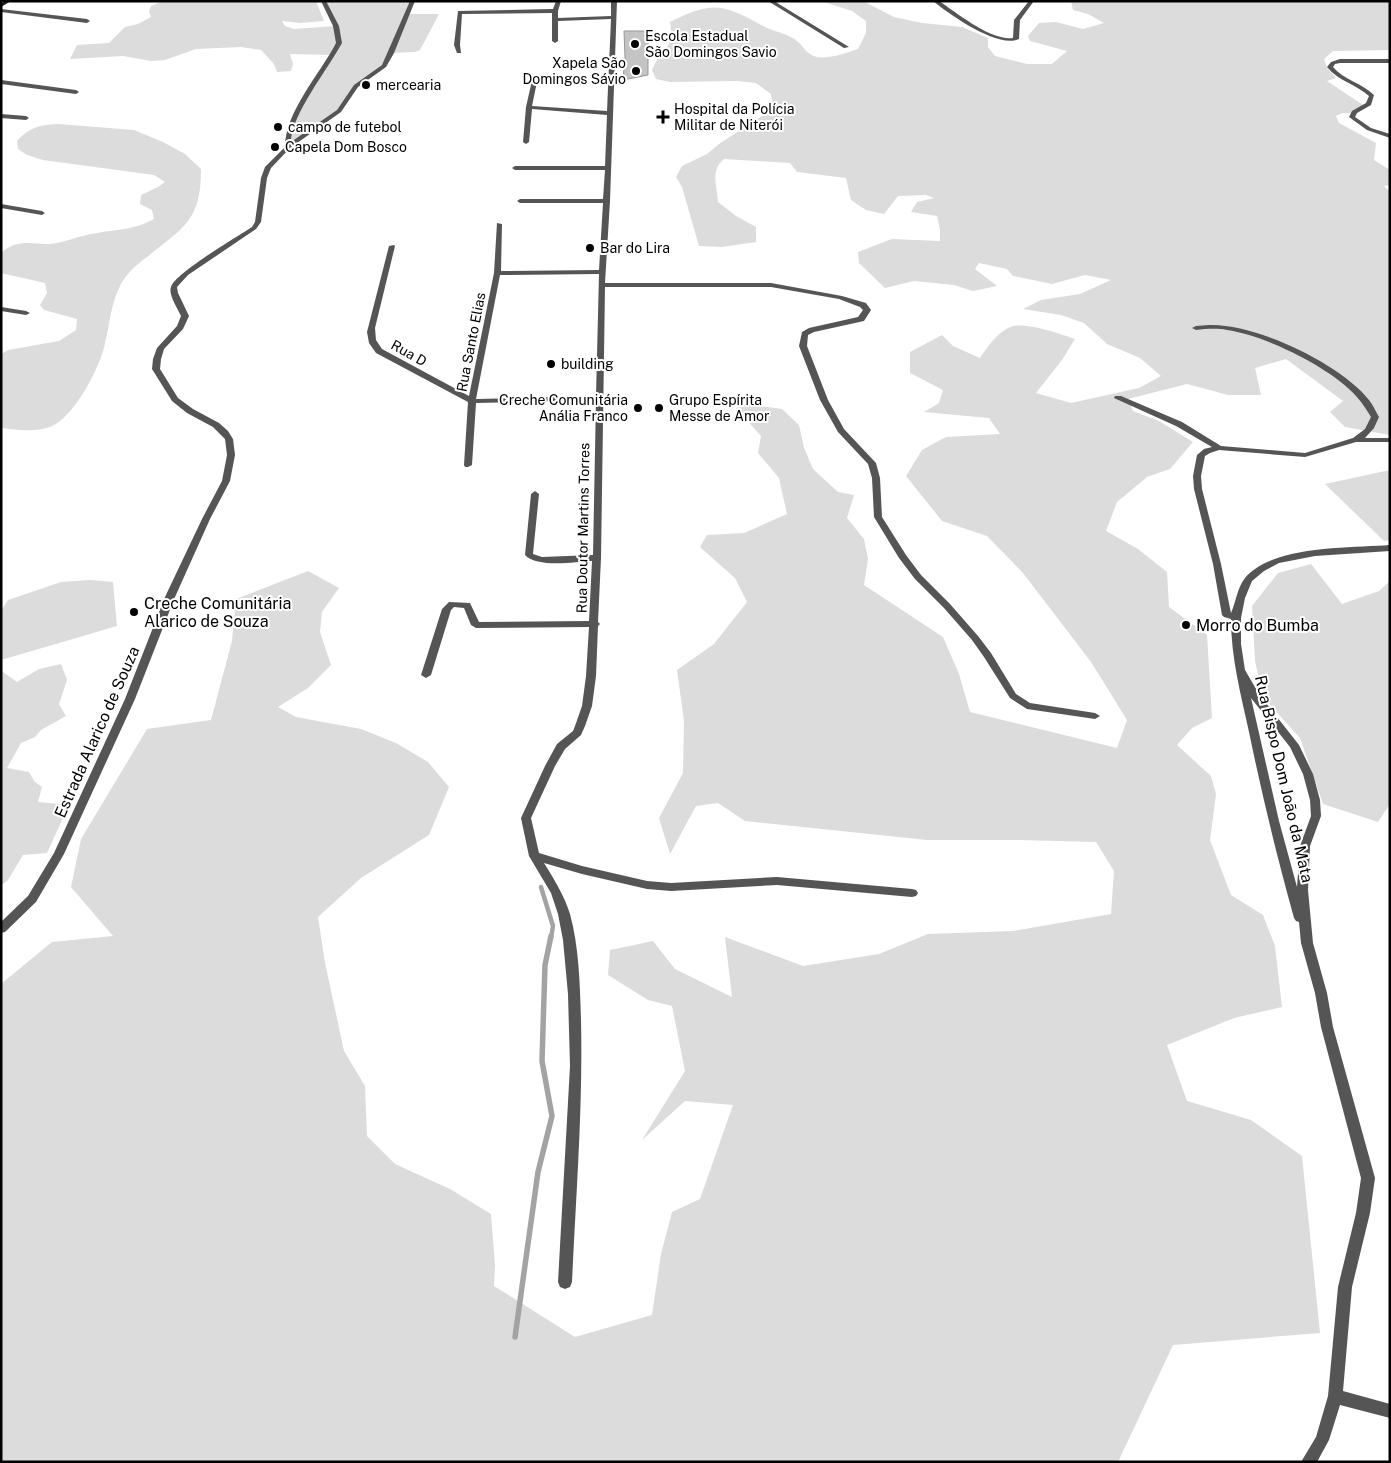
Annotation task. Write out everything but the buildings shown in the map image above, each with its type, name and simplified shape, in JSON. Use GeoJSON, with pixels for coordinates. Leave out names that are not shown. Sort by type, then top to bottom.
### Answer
{"type":"FeatureCollection","features":[{"type":"Feature","properties":{"kind":"main road"},"geometry":{"type":"LineString","coordinates":[[1,6],[9,1]]}},
{"type":"Feature","properties":{"kind":"street"},"geometry":{"type":"LineString","coordinates":[[288,147],[286,140],[314,81],[339,44],[336,26],[323,1]]}},
{"type":"Feature","properties":{"kind":"street","name":"Estrada Alarico de Souza"},"geometry":{"type":"LineString","coordinates":[[1,929],[32,899],[59,854],[130,699],[170,597],[206,519],[226,482],[231,455],[225,432],[175,400],[156,369],[161,348],[180,327],[185,316],[174,293],[174,287],[186,274],[254,228],[258,222],[265,173],[271,164],[288,147],[339,111],[356,86],[384,66],[413,1]]}},
{"type":"Feature","properties":{"kind":"street"},"geometry":{"type":"LineString","coordinates":[[555,41],[554,20],[559,1]]}},
{"type":"Feature","properties":{"kind":"street","name":"Rua Doutor Martins Torres"},"geometry":{"type":"LineString","coordinates":[[565,1282],[576,1066],[574,994],[569,940],[564,914],[556,892],[534,856],[526,818],[553,760],[561,747],[576,733],[587,706],[595,624],[602,272],[607,201],[614,1]]}},
{"type":"Feature","properties":{"kind":"street"},"geometry":{"type":"LineString","coordinates":[[770,1],[846,48]]}},
{"type":"Feature","properties":{"kind":"street"},"geometry":{"type":"LineString","coordinates":[[935,1],[997,38],[1011,41],[1016,39],[1017,20],[1032,1]]}},
{"type":"Feature","properties":{"kind":"street"},"geometry":{"type":"LineString","coordinates":[[1,10],[87,21]]}},
{"type":"Feature","properties":{"kind":"street"},"geometry":{"type":"LineString","coordinates":[[459,52],[456,46],[460,12],[555,11]]}},
{"type":"Feature","properties":{"kind":"street"},"geometry":{"type":"LineString","coordinates":[[554,20],[613,17]]}},
{"type":"Feature","properties":{"kind":"street"},"geometry":{"type":"LineString","coordinates":[[1390,61],[1340,61],[1333,63],[1330,67],[1334,72],[1366,89],[1372,96],[1369,104],[1354,112],[1352,118],[1370,129],[1390,136]]}},
{"type":"Feature","properties":{"kind":"street"},"geometry":{"type":"LineString","coordinates":[[526,142],[529,107],[535,77]]}},
{"type":"Feature","properties":{"kind":"street"},"geometry":{"type":"LineString","coordinates":[[1,82],[76,92]]}},
{"type":"Feature","properties":{"kind":"street"},"geometry":{"type":"LineString","coordinates":[[529,107],[610,113]]}},
{"type":"Feature","properties":{"kind":"street"},"geometry":{"type":"LineString","coordinates":[[1,116],[26,118]]}},
{"type":"Feature","properties":{"kind":"street"},"geometry":{"type":"LineString","coordinates":[[515,168],[608,168]]}},
{"type":"Feature","properties":{"kind":"street"},"geometry":{"type":"LineString","coordinates":[[520,201],[607,201]]}},
{"type":"Feature","properties":{"kind":"street"},"geometry":{"type":"LineString","coordinates":[[1,206],[42,213]]}},
{"type":"Feature","properties":{"kind":"street","name":"Rua Santo Elias"},"geometry":{"type":"LineString","coordinates":[[468,465],[472,401],[497,273],[499,224]]}},
{"type":"Feature","properties":{"kind":"street","name":"Rua D"},"geometry":{"type":"LineString","coordinates":[[392,246],[371,328],[370,338],[373,345],[379,351],[472,401]]}},
{"type":"Feature","properties":{"kind":"street"},"geometry":{"type":"LineString","coordinates":[[497,273],[602,272]]}},
{"type":"Feature","properties":{"kind":"street"},"geometry":{"type":"LineString","coordinates":[[602,285],[771,285],[840,297],[863,305],[867,310],[861,319],[812,330],[805,334],[803,346],[829,412],[841,430],[872,463],[876,478],[878,517],[884,528],[918,577],[947,606],[988,655],[1013,696],[1027,706],[1095,716]]}},
{"type":"Feature","properties":{"kind":"street"},"geometry":{"type":"LineString","coordinates":[[1,309],[26,313]]}},
{"type":"Feature","properties":{"kind":"street"},"geometry":{"type":"LineString","coordinates":[[1196,328],[1228,328],[1297,352],[1331,371],[1372,409],[1375,417],[1372,427],[1365,435],[1356,440],[1304,455],[1220,448],[1207,451],[1201,456],[1197,476],[1198,489],[1217,564],[1227,616],[1236,617]]}},
{"type":"Feature","properties":{"kind":"street"},"geometry":{"type":"LineString","coordinates":[[472,401],[600,398]]}},
{"type":"Feature","properties":{"kind":"street"},"geometry":{"type":"LineString","coordinates":[[1118,398],[1179,424],[1220,448]]}},
{"type":"Feature","properties":{"kind":"street"},"geometry":{"type":"LineString","coordinates":[[1356,440],[1390,440]]}},
{"type":"Feature","properties":{"kind":"street"},"geometry":{"type":"LineString","coordinates":[[535,494],[530,555],[535,559],[542,560],[596,558]]}},
{"type":"Feature","properties":{"kind":"street"},"geometry":{"type":"LineString","coordinates":[[1241,671],[1236,617],[1242,592],[1249,578],[1266,567],[1290,556],[1390,548]]}},
{"type":"Feature","properties":{"kind":"street"},"geometry":{"type":"LineString","coordinates":[[426,675],[447,609],[452,604],[467,605],[476,625],[595,624]]}},
{"type":"Feature","properties":{"kind":"street","name":"Rua Bispo Dom João da Mata"},"geometry":{"type":"LineString","coordinates":[[1241,671],[1255,696],[1294,746],[1308,774],[1315,800],[1316,816],[1305,846],[1302,890],[1307,943]]}},
{"type":"Feature","properties":{"kind":"street","name":"Rua Bispo Dom João da Mata"},"geometry":{"type":"LineString","coordinates":[[1241,671],[1286,872],[1321,993],[1326,1027],[1368,1178],[1363,1213],[1345,1286],[1335,1396],[1322,1440],[1308,1462]]}},
{"type":"Feature","properties":{"kind":"street"},"geometry":{"type":"LineString","coordinates":[[534,856],[582,870],[663,886],[706,886],[778,881],[912,893]]}},
{"type":"Feature","properties":{"kind":"street"},"geometry":{"type":"LineString","coordinates":[[1335,1396],[1390,1411]]}},
{"type":"Feature","properties":{"kind":"shaded area"},"geometry":{"type":"Polygon","coordinates":[[[163,1],[316,1],[324,21],[300,23],[282,21],[285,26],[294,29],[335,26],[323,1],[413,1],[406,14],[439,14],[420,50],[391,53],[387,61],[363,80],[341,109],[288,147],[293,124],[332,55],[290,54],[293,64],[291,71],[277,72],[274,64],[261,50],[241,47],[196,49],[165,60],[151,61],[123,56],[70,59],[77,45],[109,43],[125,27],[138,24],[151,17],[149,11],[151,6],[163,1]]]}},
{"type":"Feature","properties":{"kind":"shaded area"},"geometry":{"type":"Polygon","coordinates":[[[821,1],[863,1],[894,17],[922,23],[962,27],[988,38],[988,47],[995,56],[1027,64],[1052,64],[1067,51],[1030,41],[1028,36],[1039,23],[1056,22],[1083,29],[1104,23],[1088,14],[1073,10],[1071,1],[1390,1],[1390,50],[1333,51],[1324,59],[1327,68],[1336,78],[1327,81],[1363,105],[1353,113],[1342,113],[1336,116],[1339,123],[1376,143],[1374,160],[1390,170],[1390,185],[1384,186],[1390,192],[1390,435],[1345,427],[1330,412],[1343,401],[1286,359],[1255,368],[1261,395],[1228,395],[1187,384],[1128,399],[1133,411],[1159,421],[1193,442],[1170,469],[1147,477],[1117,502],[1106,531],[1138,549],[1167,572],[1169,607],[1207,635],[1212,718],[1192,728],[1177,745],[1211,776],[1216,794],[1210,840],[1231,895],[1263,915],[1275,946],[1282,1007],[1234,1018],[1167,1045],[1187,1101],[1251,1120],[1302,1156],[1320,1333],[1173,1345],[1118,1462],[1,1462],[1,984],[52,942],[113,936],[71,887],[81,839],[147,729],[211,720],[232,641],[236,599],[308,571],[339,588],[322,612],[320,632],[331,665],[308,688],[278,707],[296,717],[361,729],[396,743],[428,762],[449,787],[429,835],[361,878],[318,917],[325,963],[344,1051],[365,1086],[367,1136],[395,1164],[450,1189],[491,1214],[495,1265],[494,1286],[575,1337],[652,1315],[661,1254],[672,1212],[700,1199],[733,1105],[685,1101],[642,1140],[685,1071],[672,1006],[648,1000],[608,975],[610,950],[653,941],[675,969],[732,997],[725,937],[803,966],[879,954],[928,934],[1013,931],[1111,914],[1114,871],[1096,842],[927,840],[745,821],[718,803],[696,806],[670,854],[659,818],[683,773],[684,721],[677,670],[714,644],[747,602],[735,578],[700,547],[707,535],[744,533],[787,514],[779,478],[758,453],[761,436],[736,408],[753,405],[782,409],[799,425],[804,448],[813,469],[838,492],[854,495],[847,518],[864,539],[868,559],[864,585],[943,637],[959,674],[970,712],[1117,748],[1127,720],[1091,662],[1023,573],[987,536],[942,521],[906,476],[922,450],[946,437],[1000,434],[989,418],[924,412],[939,403],[943,390],[910,373],[910,352],[942,335],[953,346],[980,358],[996,337],[1010,327],[1024,326],[1042,329],[1075,339],[1062,360],[1036,393],[1071,403],[1139,388],[1161,376],[1140,358],[1107,344],[1084,323],[1061,315],[1023,309],[1041,300],[1080,294],[1111,280],[1085,275],[1052,284],[1013,276],[1007,269],[979,263],[975,269],[997,286],[973,291],[954,285],[914,281],[885,288],[859,263],[858,252],[892,239],[940,241],[937,216],[911,212],[917,202],[934,198],[926,195],[898,196],[884,214],[866,210],[851,200],[846,178],[797,172],[790,163],[724,159],[717,168],[716,173],[718,202],[736,216],[756,227],[756,242],[722,247],[699,246],[682,187],[676,177],[682,166],[707,154],[719,144],[773,109],[771,94],[756,83],[737,81],[670,82],[656,79],[652,70],[671,38],[670,22],[698,10],[718,8],[739,13],[765,27],[790,37],[817,57],[833,56],[858,49],[866,33],[866,21],[852,11],[821,1]]]}},
{"type":"Feature","properties":{"kind":"shaded area"},"geometry":{"type":"Polygon","coordinates":[[[58,124],[134,130],[163,142],[185,154],[201,169],[198,200],[194,212],[180,230],[129,272],[123,280],[115,298],[98,365],[77,403],[59,422],[44,429],[1,428],[1,354],[8,350],[59,341],[76,330],[77,319],[44,310],[40,305],[47,293],[45,283],[1,273],[1,253],[8,248],[22,243],[57,243],[87,235],[131,228],[146,223],[154,219],[152,210],[140,204],[141,195],[165,182],[154,175],[43,160],[27,155],[18,149],[17,141],[26,133],[41,126],[58,124]]]}},
{"type":"Feature","properties":{"kind":"shaded area"},"geometry":{"type":"Polygon","coordinates":[[[1390,470],[1390,540],[1384,541],[1325,484],[1390,470]]]}},
{"type":"Feature","properties":{"kind":"shaded area"},"geometry":{"type":"Polygon","coordinates":[[[1311,564],[1342,604],[1379,591],[1390,581],[1390,804],[1378,822],[1323,804],[1300,738],[1263,697],[1255,661],[1252,606],[1278,573],[1311,564]]]}},
{"type":"Feature","properties":{"kind":"shaded area"},"geometry":{"type":"Polygon","coordinates":[[[90,580],[113,582],[117,626],[1,660],[1,611],[8,600],[61,582],[90,580]]]}},
{"type":"Feature","properties":{"kind":"shaded area"},"geometry":{"type":"Polygon","coordinates":[[[61,664],[67,680],[59,704],[66,716],[41,730],[35,737],[21,743],[7,768],[29,772],[34,781],[42,787],[38,802],[69,805],[47,853],[23,855],[8,880],[1,886],[1,668],[3,672],[17,682],[39,669],[61,664]]]}},
{"type":"Feature","properties":{"kind":"waterway"},"geometry":{"type":"LineString","coordinates":[[541,887],[553,926],[551,938]]}},
{"type":"Feature","properties":{"kind":"waterway"},"geometry":{"type":"LineString","coordinates":[[515,1337],[538,1172],[552,1116],[542,1061],[545,965],[551,936]]}},
{"type":"Feature","properties":{"kind":"place","name":"Escola Estadual São Domingos Savio"},"geometry":{"type":"Point","coordinates":[635,44]}},
{"type":"Feature","properties":{"kind":"place","name":"Xapela São Domingos Sávio"},"geometry":{"type":"Point","coordinates":[636,71]}},
{"type":"Feature","properties":{"kind":"place","name":"mercearia"},"geometry":{"type":"Point","coordinates":[366,85]}},
{"type":"Feature","properties":{"kind":"place","name":"Hospital da Polícia Militar de Niterói"},"geometry":{"type":"Point","coordinates":[663,117]}},
{"type":"Feature","properties":{"kind":"place","name":"campo de futebol"},"geometry":{"type":"Point","coordinates":[278,127]}},
{"type":"Feature","properties":{"kind":"place","name":"Capela Dom Bosco"},"geometry":{"type":"Point","coordinates":[275,147]}},
{"type":"Feature","properties":{"kind":"place","name":"Bar do Lira"},"geometry":{"type":"Point","coordinates":[590,248]}},
{"type":"Feature","properties":{"kind":"place","name":"building"},"geometry":{"type":"Point","coordinates":[551,364]}},
{"type":"Feature","properties":{"kind":"place","name":"Creche Comunitária Anália Franco"},"geometry":{"type":"Point","coordinates":[638,408]}},
{"type":"Feature","properties":{"kind":"place","name":"Grupo Espírita Messe de Amor"},"geometry":{"type":"Point","coordinates":[659,408]}},
{"type":"Feature","properties":{"kind":"place","name":"Creche Comunitária Alarico de Souza"},"geometry":{"type":"Point","coordinates":[134,612]}},
{"type":"Feature","properties":{"kind":"place","name":"Morro do Bumba"},"geometry":{"type":"Point","coordinates":[1186,625]}}]}
